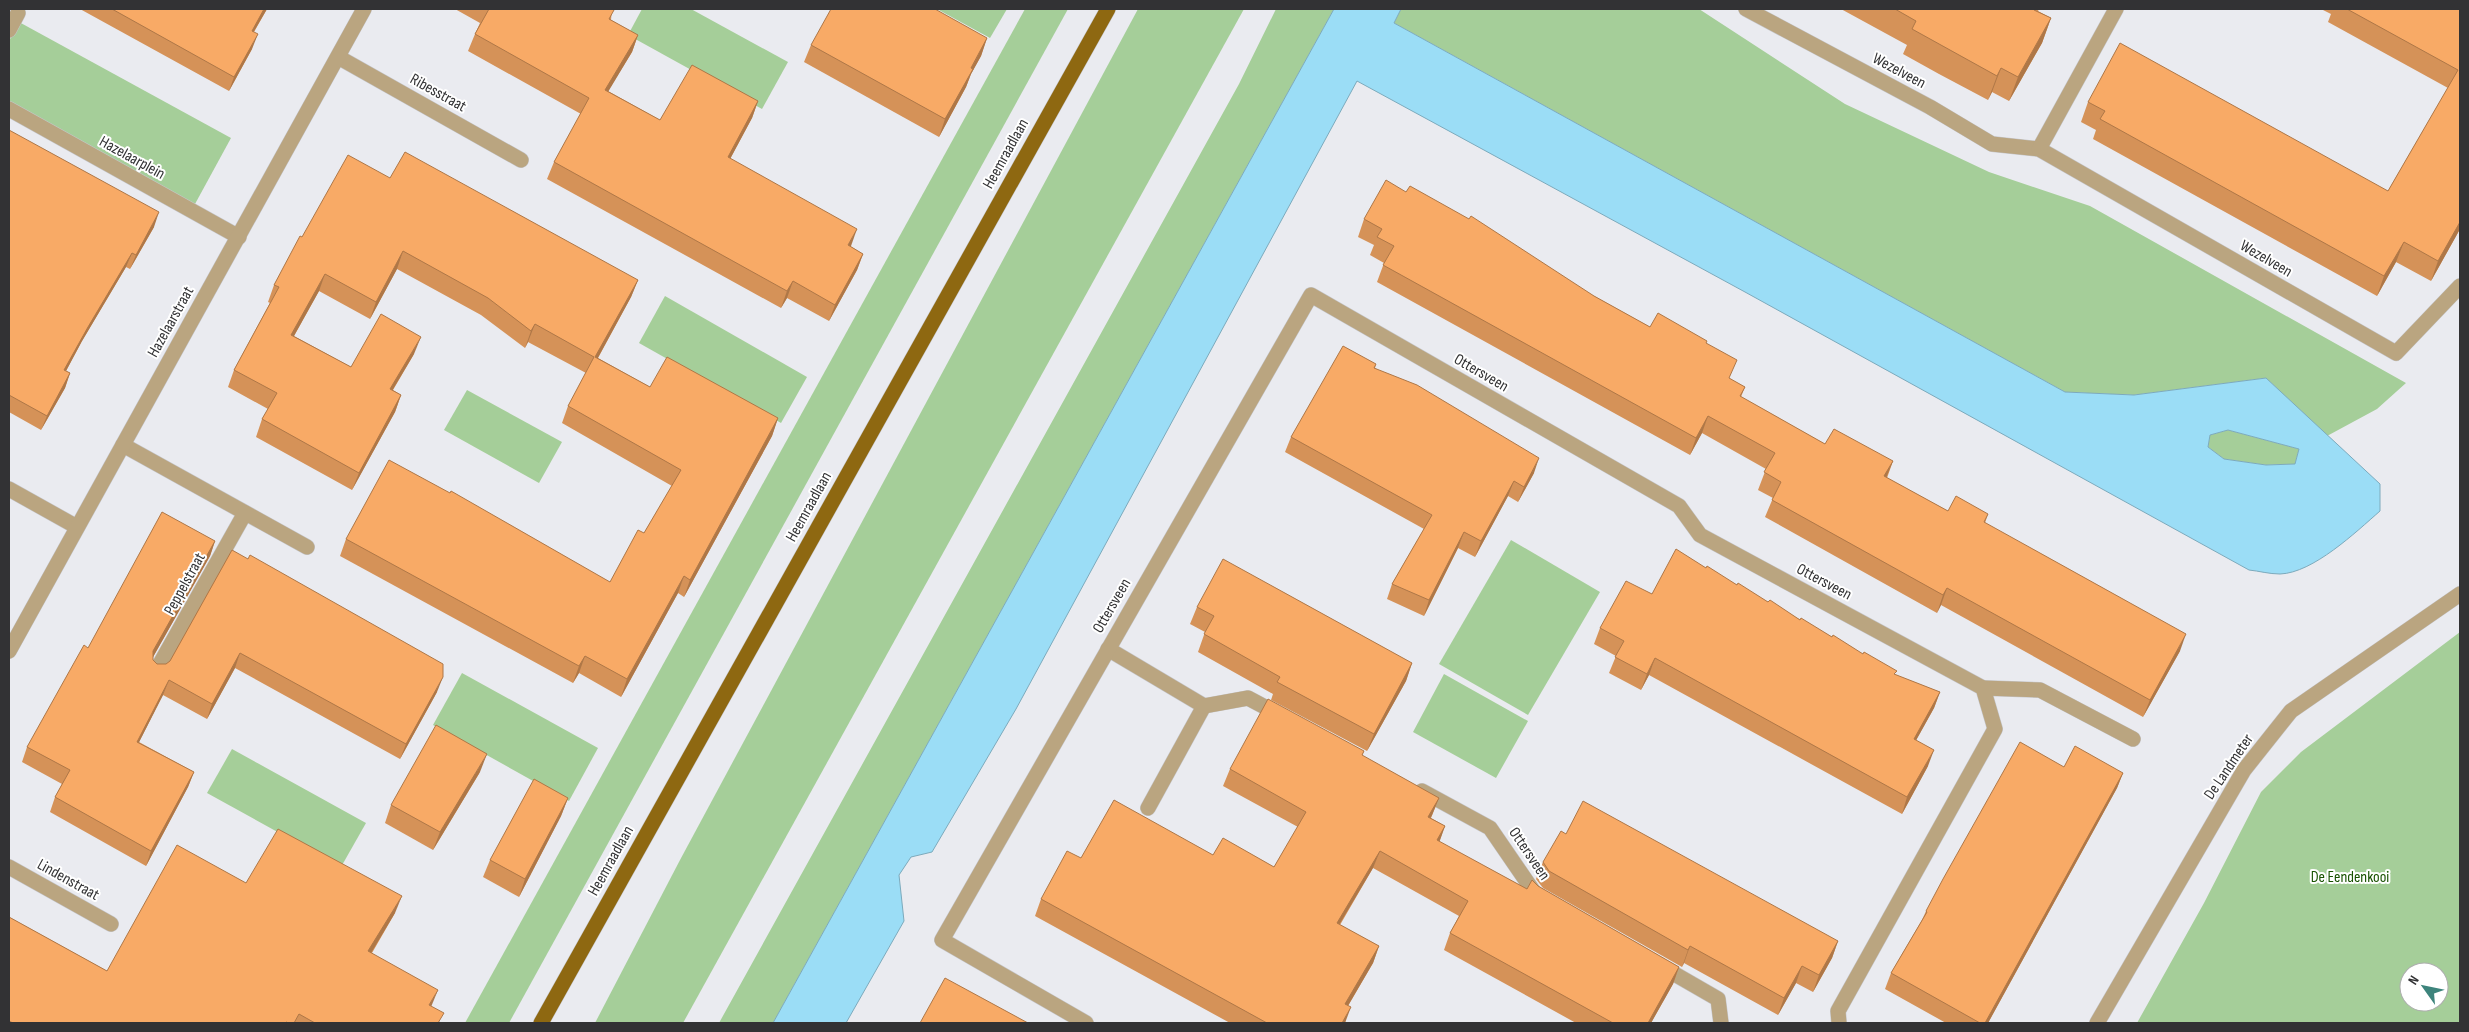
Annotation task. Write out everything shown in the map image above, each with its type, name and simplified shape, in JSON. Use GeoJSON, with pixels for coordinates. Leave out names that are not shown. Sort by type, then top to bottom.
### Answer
{"type":"FeatureCollection","features":[{"type":"Feature","properties":{"kind":"main road","name":"Heemraadlaan"},"geometry":{"type":"LineString","coordinates":[[541,1023],[1108,9]]}},
{"type":"Feature","properties":{"kind":"street","name":"Hazelaarstraat"},"geometry":{"type":"LineString","coordinates":[[9,651],[364,9]]}},
{"type":"Feature","properties":{"kind":"street","name":"Wezelveen"},"geometry":{"type":"LineString","coordinates":[[1746,9],[1930,107],[1992,144],[2039,149],[2396,352],[2460,286]]}},
{"type":"Feature","properties":{"kind":"street"},"geometry":{"type":"LineString","coordinates":[[2039,149],[2116,9]]}},
{"type":"Feature","properties":{"kind":"street"},"geometry":{"type":"LineString","coordinates":[[9,30],[18,13]]}},
{"type":"Feature","properties":{"kind":"street","name":"Ribesstraat"},"geometry":{"type":"LineString","coordinates":[[338,57],[521,160]]}},
{"type":"Feature","properties":{"kind":"street","name":"Hazelaarplein"},"geometry":{"type":"LineString","coordinates":[[9,109],[239,237]]}},
{"type":"Feature","properties":{"kind":"street","name":"Ottersveen"},"geometry":{"type":"LineString","coordinates":[[1086,1023],[942,940],[1311,295],[1679,506],[1700,535],[1983,688],[2040,690],[2133,739]]}},
{"type":"Feature","properties":{"kind":"street"},"geometry":{"type":"LineString","coordinates":[[122,445],[308,547]]}},
{"type":"Feature","properties":{"kind":"street"},"geometry":{"type":"LineString","coordinates":[[9,489],[77,527]]}},
{"type":"Feature","properties":{"kind":"street","name":"Peppelstraat"},"geometry":{"type":"LineString","coordinates":[[156,671],[245,513]]}},
{"type":"Feature","properties":{"kind":"street","name":"De Landmeter"},"geometry":{"type":"LineString","coordinates":[[2098,1023],[2244,770],[2291,711],[2460,594]]}},
{"type":"Feature","properties":{"kind":"street","name":"Ottersveen"},"geometry":{"type":"LineString","coordinates":[[1108,649],[1204,706]]}},
{"type":"Feature","properties":{"kind":"street"},"geometry":{"type":"LineString","coordinates":[[1839,1023],[1838,1011],[1995,728],[1983,688]]}},
{"type":"Feature","properties":{"kind":"street"},"geometry":{"type":"LineString","coordinates":[[1148,808],[1204,706],[1248,698],[1291,721]]}},
{"type":"Feature","properties":{"kind":"street","name":"Ottersveen"},"geometry":{"type":"LineString","coordinates":[[1413,786],[1490,828],[1536,895],[1554,905]]}},
{"type":"Feature","properties":{"kind":"street","name":"Lindenstraat"},"geometry":{"type":"LineString","coordinates":[[9,867],[111,924]]}},
{"type":"Feature","properties":{"kind":"street"},"geometry":{"type":"LineString","coordinates":[[1649,959],[1718,999],[1722,1023]]}},
{"type":"Feature","properties":{"kind":"green space"},"geometry":{"type":"Polygon","coordinates":[[[642,9],[691,9],[788,62],[762,109],[628,35],[642,9]]]}},
{"type":"Feature","properties":{"kind":"green space"},"geometry":{"type":"Polygon","coordinates":[[[937,9],[1007,9],[990,38],[937,9]]]}},
{"type":"Feature","properties":{"kind":"green space"},"geometry":{"type":"Polygon","coordinates":[[[1025,9],[1068,9],[509,1023],[465,1023],[1025,9]]]}},
{"type":"Feature","properties":{"kind":"green space"},"geometry":{"type":"Polygon","coordinates":[[[1138,9],[1244,9],[683,1023],[595,1023],[680,860],[1138,9]]]}},
{"type":"Feature","properties":{"kind":"green space"},"geometry":{"type":"Polygon","coordinates":[[[1276,9],[1334,9],[773,1023],[719,1023],[1239,84],[1276,9]]]}},
{"type":"Feature","properties":{"kind":"green space"},"geometry":{"type":"Polygon","coordinates":[[[1401,9],[1699,9],[1845,104],[1989,172],[2090,206],[2406,383],[2377,409],[2327,436],[2266,378],[2134,395],[2065,392],[1394,23],[1401,9]]]}},
{"type":"Feature","properties":{"kind":"green space"},"geometry":{"type":"Polygon","coordinates":[[[19,22],[231,138],[195,204],[9,102],[9,41],[19,22]]]}},
{"type":"Feature","properties":{"kind":"green space"},"geometry":{"type":"Polygon","coordinates":[[[665,296],[807,377],[781,423],[639,343],[665,296]]]}},
{"type":"Feature","properties":{"kind":"green space"},"geometry":{"type":"Polygon","coordinates":[[[467,390],[562,442],[539,483],[444,430],[467,390]]]}},
{"type":"Feature","properties":{"kind":"green space"},"geometry":{"type":"Polygon","coordinates":[[[2228,430],[2299,449],[2295,464],[2266,465],[2224,459],[2208,447],[2210,435],[2228,430]]]}},
{"type":"Feature","properties":{"kind":"green space"},"geometry":{"type":"Polygon","coordinates":[[[1511,540],[1600,592],[1528,715],[1439,664],[1511,540]]]}},
{"type":"Feature","properties":{"kind":"green space","name":"De Eendenkooi"},"geometry":{"type":"Polygon","coordinates":[[[2460,632],[2460,1023],[2137,1023],[2204,903],[2261,792],[2301,752],[2460,632]]]}},
{"type":"Feature","properties":{"kind":"green space"},"geometry":{"type":"Polygon","coordinates":[[[462,673],[598,748],[569,801],[433,725],[462,673]]]}},
{"type":"Feature","properties":{"kind":"green space"},"geometry":{"type":"Polygon","coordinates":[[[1444,674],[1528,721],[1496,778],[1413,732],[1444,674]]]}},
{"type":"Feature","properties":{"kind":"green space"},"geometry":{"type":"Polygon","coordinates":[[[232,749],[366,823],[341,867],[207,793],[232,749]]]}},
{"type":"Feature","properties":{"kind":"water"},"geometry":{"type":"Polygon","coordinates":[[[1334,9],[1401,9],[1394,23],[2065,392],[2134,395],[2266,378],[2380,484],[2380,511],[2347,540],[2320,559],[2293,572],[2272,574],[2249,570],[1357,81],[1016,709],[932,852],[911,857],[899,875],[904,921],[846,1023],[773,1023],[1334,9]],[[2228,430],[2210,435],[2208,447],[2224,459],[2266,465],[2295,464],[2299,449],[2228,430]]]}},
{"type":"Feature","properties":{"kind":"building"},"geometry":{"type":"Polygon","coordinates":[[[112,9],[264,9],[252,31],[258,34],[234,77],[112,9]]]}},
{"type":"Feature","properties":{"kind":"building"},"geometry":{"type":"Polygon","coordinates":[[[489,9],[614,10],[609,19],[638,35],[605,90],[660,120],[692,65],[758,101],[728,157],[857,229],[848,245],[863,254],[835,305],[793,281],[787,291],[554,162],[589,98],[475,34],[489,9]]]}},
{"type":"Feature","properties":{"kind":"building"},"geometry":{"type":"Polygon","coordinates":[[[831,9],[935,9],[987,38],[971,68],[973,69],[945,119],[811,45],[831,9]]]}},
{"type":"Feature","properties":{"kind":"building"},"geometry":{"type":"Polygon","coordinates":[[[1895,9],[2035,9],[2051,18],[2018,77],[2001,68],[1997,76],[1912,29],[1916,21],[1895,9]]]}},
{"type":"Feature","properties":{"kind":"building"},"geometry":{"type":"Polygon","coordinates":[[[2347,9],[2460,9],[2460,222],[2438,261],[2404,242],[2384,276],[2100,119],[2105,111],[2088,102],[2120,43],[2388,191],[2458,70],[2347,9]]]}},
{"type":"Feature","properties":{"kind":"building"},"geometry":{"type":"Polygon","coordinates":[[[9,130],[159,212],[136,255],[132,253],[64,370],[70,373],[47,416],[9,395],[9,130]]]}},
{"type":"Feature","properties":{"kind":"building"},"geometry":{"type":"Polygon","coordinates":[[[405,152],[638,280],[595,357],[650,387],[667,357],[778,418],[690,580],[684,576],[627,679],[585,656],[579,666],[346,539],[389,460],[450,493],[451,491],[610,582],[638,530],[644,533],[681,470],[568,406],[594,357],[535,324],[531,331],[488,298],[403,251],[376,302],[325,274],[291,335],[351,367],[381,314],[421,337],[390,389],[401,395],[359,473],[262,419],[277,393],[234,370],[279,287],[274,285],[300,236],[302,237],[348,155],[390,178],[405,152]]]}},
{"type":"Feature","properties":{"kind":"building"},"geometry":{"type":"Polygon","coordinates":[[[1386,180],[1406,192],[1410,186],[1469,219],[1471,216],[1594,296],[1650,327],[1658,313],[1737,360],[1729,378],[1745,387],[1740,396],[1825,444],[1834,429],[1893,461],[1884,476],[1948,511],[1956,496],[1988,514],[1984,522],[2186,634],[2150,700],[1947,588],[1943,595],[1772,500],[1781,482],[1764,472],[1775,453],[1708,416],[1696,438],[1383,265],[1394,246],[1377,237],[1382,229],[1364,219],[1386,180]]]}},
{"type":"Feature","properties":{"kind":"building"},"geometry":{"type":"Polygon","coordinates":[[[1343,346],[1376,364],[1374,368],[1417,385],[1539,458],[1524,487],[1514,481],[1481,541],[1464,532],[1429,600],[1392,584],[1432,515],[1291,437],[1343,346]]]}},
{"type":"Feature","properties":{"kind":"building"},"geometry":{"type":"Polygon","coordinates":[[[162,512],[215,541],[153,651],[153,660],[157,664],[166,664],[170,661],[232,550],[248,559],[250,555],[443,664],[443,677],[406,744],[240,653],[212,704],[169,680],[137,742],[194,772],[151,851],[55,797],[70,770],[27,747],[84,645],[88,648],[162,512]]]}},
{"type":"Feature","properties":{"kind":"building"},"geometry":{"type":"Polygon","coordinates":[[[1676,549],[1768,602],[1770,600],[1800,620],[1801,618],[1832,637],[1833,635],[1863,654],[1864,652],[1897,671],[1894,674],[1940,692],[1914,739],[1934,750],[1907,797],[1655,658],[1647,674],[1615,657],[1624,641],[1600,628],[1626,581],[1652,594],[1676,549]]]}},
{"type":"Feature","properties":{"kind":"building"},"geometry":{"type":"Polygon","coordinates":[[[1223,559],[1412,663],[1374,734],[1277,682],[1280,677],[1204,634],[1214,616],[1197,607],[1223,559]]]}},
{"type":"Feature","properties":{"kind":"building"},"geometry":{"type":"Polygon","coordinates":[[[1268,699],[1364,751],[1362,755],[1439,798],[1428,817],[1445,826],[1437,840],[1527,889],[1532,880],[1538,886],[1679,967],[1648,1023],[1613,1023],[1450,933],[1468,901],[1380,851],[1337,923],[1379,946],[1345,1004],[1351,1007],[1342,1023],[1267,1023],[1041,899],[1067,851],[1081,858],[1114,800],[1213,855],[1223,838],[1274,867],[1306,812],[1230,769],[1268,699]]]}},
{"type":"Feature","properties":{"kind":"building"},"geometry":{"type":"Polygon","coordinates":[[[436,725],[487,754],[440,832],[391,805],[436,725]]]}},
{"type":"Feature","properties":{"kind":"building"},"geometry":{"type":"Polygon","coordinates":[[[2020,742],[2064,767],[2075,746],[2123,773],[1985,1023],[1980,1023],[1891,973],[1927,912],[1943,879],[2020,742]]]}},
{"type":"Feature","properties":{"kind":"building"},"geometry":{"type":"Polygon","coordinates":[[[534,779],[568,798],[525,879],[490,860],[534,779]]]}},
{"type":"Feature","properties":{"kind":"building"},"geometry":{"type":"Polygon","coordinates":[[[1583,801],[1838,941],[1819,975],[1802,966],[1784,998],[1690,946],[1688,950],[1549,871],[1543,862],[1561,831],[1566,834],[1583,801]]]}},
{"type":"Feature","properties":{"kind":"building"},"geometry":{"type":"Polygon","coordinates":[[[278,829],[402,896],[368,951],[438,990],[429,1005],[444,1013],[438,1023],[315,1023],[299,1014],[294,1023],[13,1023],[9,1021],[9,917],[107,971],[177,845],[246,883],[278,829]]]}},
{"type":"Feature","properties":{"kind":"building"},"geometry":{"type":"Polygon","coordinates":[[[945,978],[1028,1023],[920,1023],[945,978]]]}}]}
